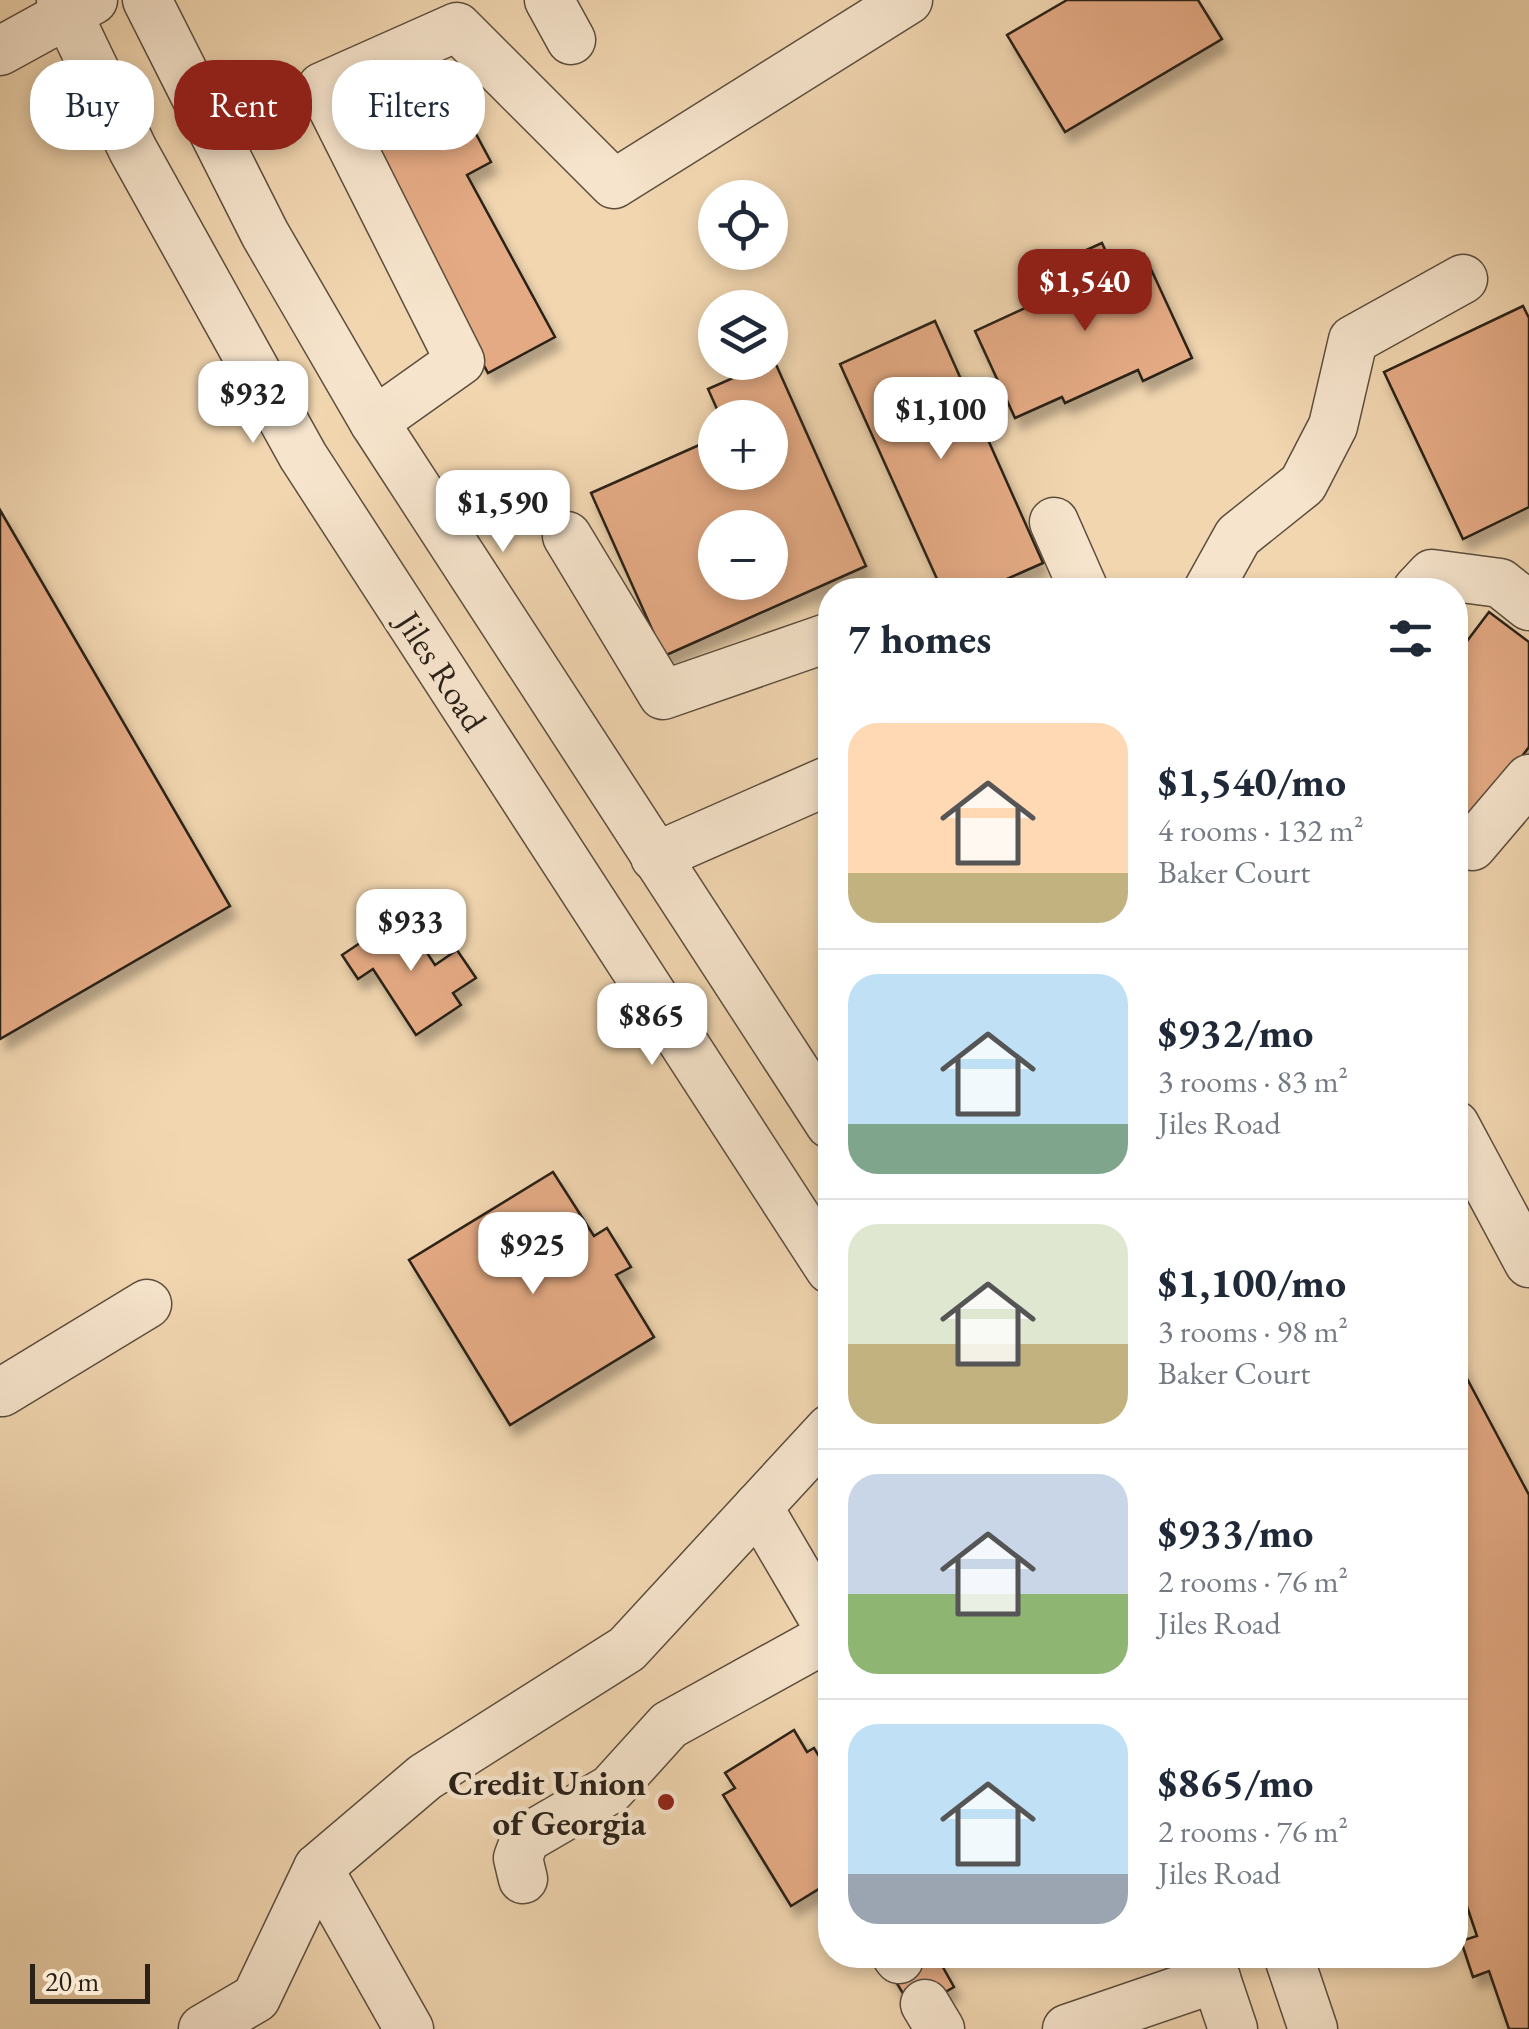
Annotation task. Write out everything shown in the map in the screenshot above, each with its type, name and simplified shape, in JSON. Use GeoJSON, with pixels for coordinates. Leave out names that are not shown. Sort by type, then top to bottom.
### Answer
{"type":"FeatureCollection","features":[{"type":"Feature","properties":{"kind":"street"},"geometry":{"type":"LineString","coordinates":[[147,0],[265,234],[374,422],[818,1104]]}},
{"type":"Feature","properties":{"kind":"street"},"geometry":{"type":"LineString","coordinates":[[374,422],[460,361],[322,87],[457,27],[614,184],[908,0]]}},
{"type":"Feature","properties":{"kind":"street"},"geometry":{"type":"LineString","coordinates":[[0,51],[74,4]]}},
{"type":"Feature","properties":{"kind":"street","name":"Jiles Road"},"geometry":{"type":"LineString","coordinates":[[74,4],[133,150],[303,456],[818,1250]]}},
{"type":"Feature","properties":{"kind":"street"},"geometry":{"type":"LineString","coordinates":[[1220,578],[1238,536],[1303,484],[1333,426],[1354,340],[1463,280]]}},
{"type":"Feature","properties":{"kind":"street"},"geometry":{"type":"LineString","coordinates":[[1054,522],[1079,578]]}},
{"type":"Feature","properties":{"kind":"street"},"geometry":{"type":"LineString","coordinates":[[567,536],[663,694],[818,642]]}},
{"type":"Feature","properties":{"kind":"street"},"geometry":{"type":"LineString","coordinates":[[1428,578],[1432,574],[1462,578]]}},
{"type":"Feature","properties":{"kind":"street"},"geometry":{"type":"LineString","coordinates":[[1468,579],[1500,583],[1529,606]]}},
{"type":"Feature","properties":{"kind":"street"},"geometry":{"type":"LineString","coordinates":[[1468,845],[1472,846],[1529,780]]}},
{"type":"Feature","properties":{"kind":"street"},"geometry":{"type":"LineString","coordinates":[[655,857],[818,785]]}},
{"type":"Feature","properties":{"kind":"street"},"geometry":{"type":"LineString","coordinates":[[1468,1149],[1529,1263]]}},
{"type":"Feature","properties":{"kind":"street"},"geometry":{"type":"LineString","coordinates":[[2,1392],[147,1304]]}},
{"type":"Feature","properties":{"kind":"street"},"geometry":{"type":"LineString","coordinates":[[203,2029],[256,1998],[318,1868],[425,1777],[628,1649],[818,1442]]}},
{"type":"Feature","properties":{"kind":"street"},"geometry":{"type":"LineString","coordinates":[[758,1507],[818,1611]]}},
{"type":"Feature","properties":{"kind":"street"},"geometry":{"type":"LineString","coordinates":[[523,1879],[518,1858],[525,1839],[611,1789],[669,1725],[818,1639]]}},
{"type":"Feature","properties":{"kind":"street"},"geometry":{"type":"LineString","coordinates":[[318,1868],[409,2029]]}},
{"type":"Feature","properties":{"kind":"street"},"geometry":{"type":"LineString","coordinates":[[1066,2029],[1207,1968]]}},
{"type":"Feature","properties":{"kind":"street"},"geometry":{"type":"LineString","coordinates":[[1213,1968],[1233,2029]]}},
{"type":"Feature","properties":{"kind":"street"},"geometry":{"type":"LineString","coordinates":[[1292,1968],[1313,2029]]}},
{"type":"Feature","properties":{"kind":"building"},"geometry":{"type":"Polygon","coordinates":[[[1067,0],[1198,0],[1222,39],[1065,132],[1007,35],[1067,0]]]}},
{"type":"Feature","properties":{"kind":"building"},"geometry":{"type":"Polygon","coordinates":[[[368,150],[485,150],[491,162],[467,175],[555,337],[488,373],[368,150]]]}},
{"type":"Feature","properties":{"kind":"building"},"geometry":{"type":"Polygon","coordinates":[[[1102,243],[1113,267],[1144,254],[1192,358],[1143,381],[1138,370],[1065,403],[1062,397],[1015,418],[975,331],[1073,286],[1062,261],[1102,243]]]}},
{"type":"Feature","properties":{"kind":"building"},"geometry":{"type":"Polygon","coordinates":[[[1523,306],[1529,318],[1529,507],[1463,539],[1384,372],[1523,306]]]}},
{"type":"Feature","properties":{"kind":"building"},"geometry":{"type":"Polygon","coordinates":[[[935,321],[1043,563],[1009,578],[937,578],[840,364],[935,321]]]}},
{"type":"Feature","properties":{"kind":"building"},"geometry":{"type":"Polygon","coordinates":[[[728,380],[783,380],[866,566],[839,578],[818,578],[818,587],[664,656],[591,493],[698,446],[698,490],[788,490],[788,400],[713,400],[708,389],[728,380]]]}},
{"type":"Feature","properties":{"kind":"building"},"geometry":{"type":"Polygon","coordinates":[[[0,510],[230,906],[0,1039],[0,510]]]}},
{"type":"Feature","properties":{"kind":"building"},"geometry":{"type":"Polygon","coordinates":[[[1489,612],[1529,642],[1529,747],[1470,824],[1468,823],[1468,640],[1489,612]]]}},
{"type":"Feature","properties":{"kind":"building"},"geometry":{"type":"Polygon","coordinates":[[[402,915],[435,965],[457,950],[476,978],[453,993],[461,1005],[416,1035],[373,969],[358,979],[342,955],[402,915]]]}},
{"type":"Feature","properties":{"kind":"building"},"geometry":{"type":"Polygon","coordinates":[[[553,1172],[594,1236],[607,1228],[631,1267],[616,1275],[654,1337],[510,1425],[409,1260],[553,1172]]]}},
{"type":"Feature","properties":{"kind":"building"},"geometry":{"type":"Polygon","coordinates":[[[1468,1380],[1529,1495],[1529,2029],[1509,2029],[1489,1971],[1473,1977],[1468,1962],[1468,1939],[1477,1936],[1468,1909],[1468,1380]]]}},
{"type":"Feature","properties":{"kind":"building"},"geometry":{"type":"Polygon","coordinates":[[[794,1730],[807,1752],[814,1748],[818,1754],[818,1889],[791,1906],[723,1795],[735,1788],[725,1773],[794,1730]]]}},
{"type":"Feature","properties":{"kind":"building"},"geometry":{"type":"Polygon","coordinates":[[[888,1968],[943,1968],[954,1987],[913,2010],[888,1968]]]}},
{"type":"Feature","properties":{"kind":"place","name":"Credit Union of Georgia"},"geometry":{"type":"Point","coordinates":[666,1802]}}]}
